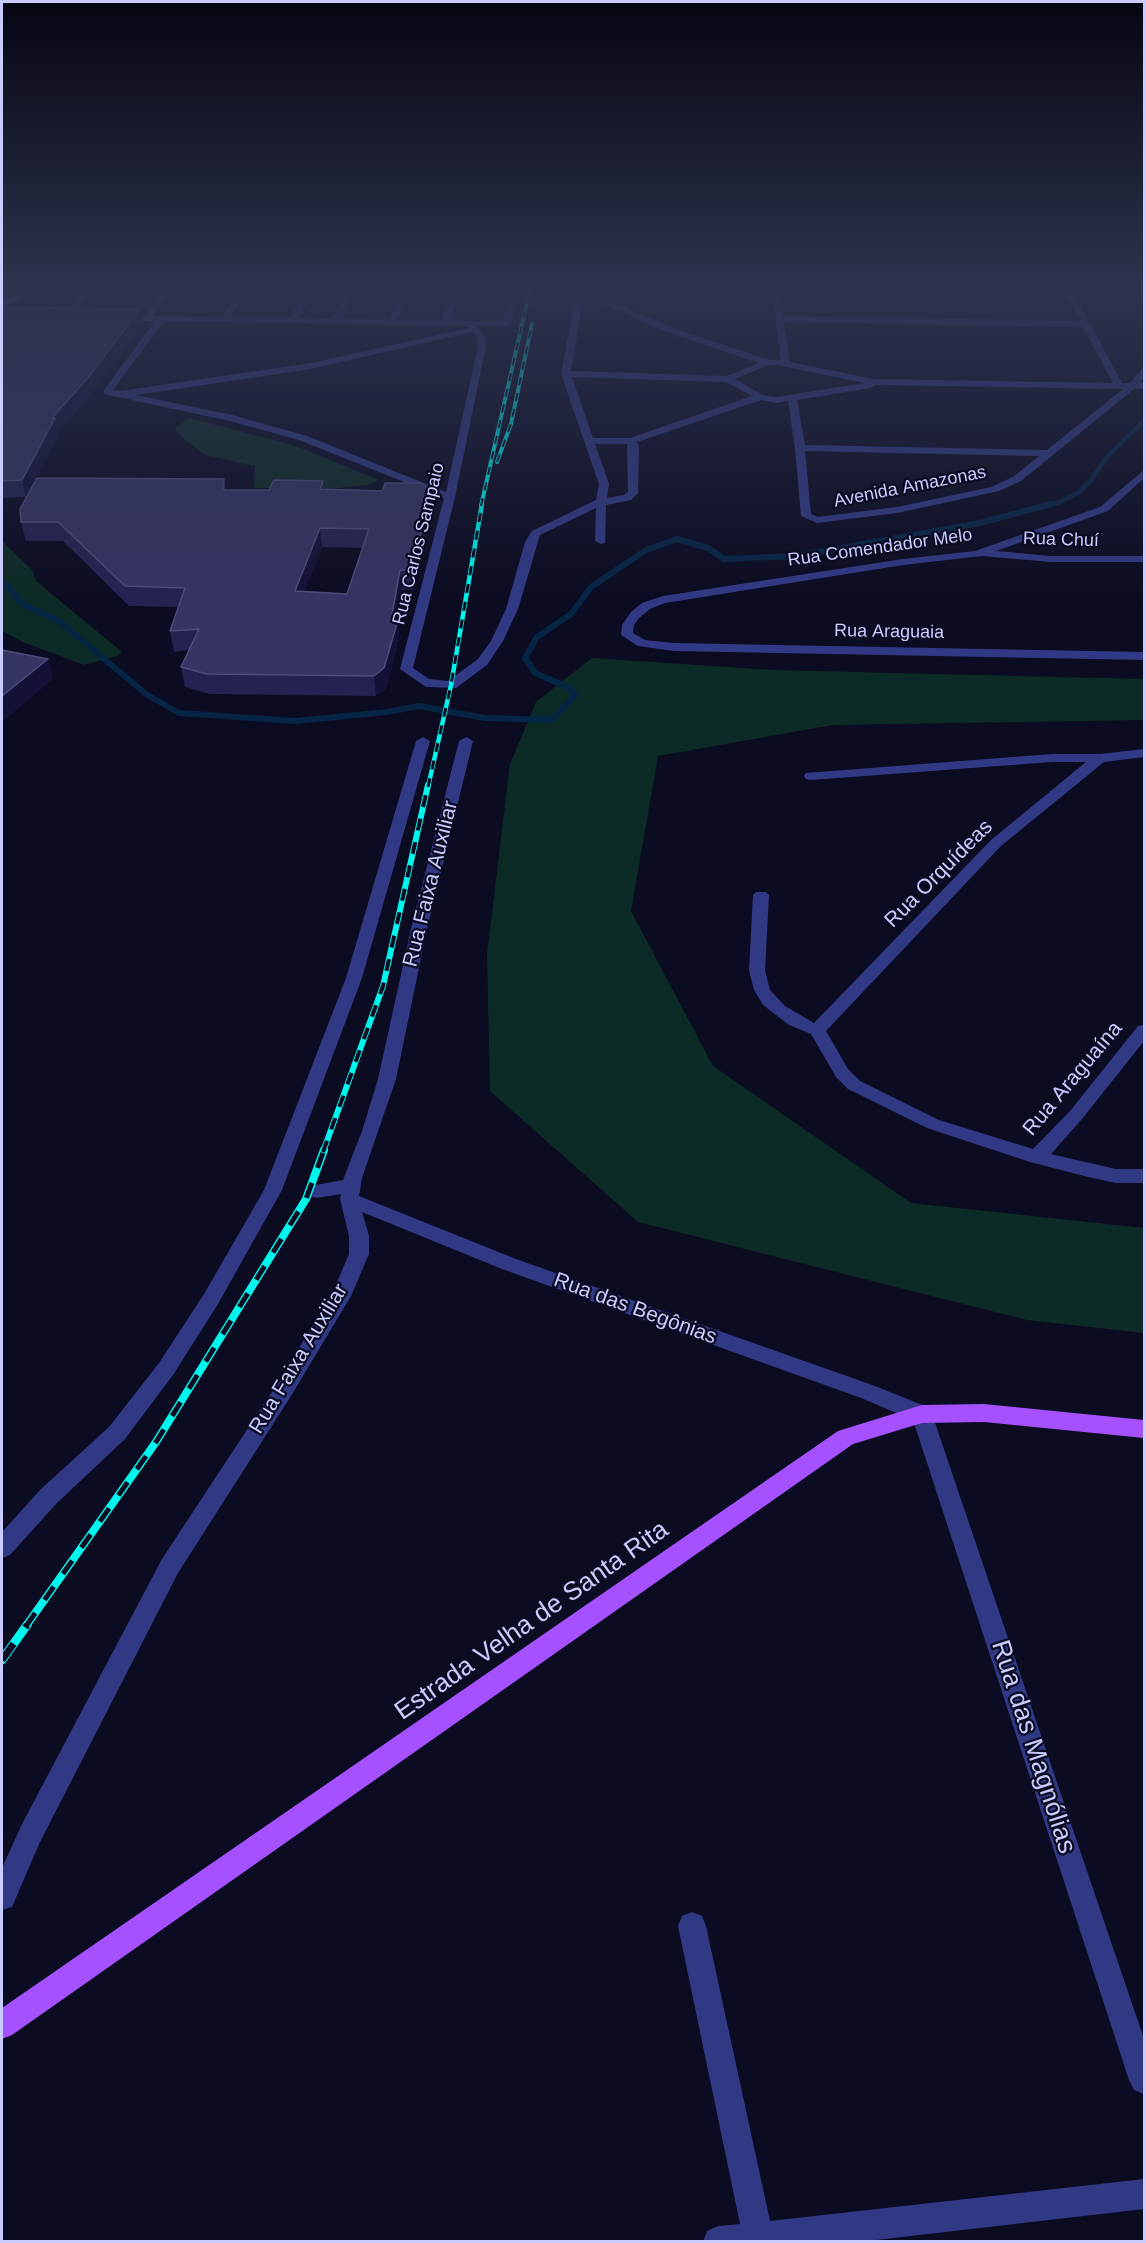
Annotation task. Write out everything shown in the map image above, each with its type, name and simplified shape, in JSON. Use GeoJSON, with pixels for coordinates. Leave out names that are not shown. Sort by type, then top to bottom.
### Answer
{"type":"FeatureCollection","features":[{"type":"Feature","properties":{"kind":"main road","name":"Estrada Velha de Santa Rita"},"geometry":{"type":"LineString","coordinates":[[2,2025],[846,1437],[922,1414],[984,1413],[1144,1429]]}},
{"type":"Feature","properties":{"kind":"street"},"geometry":{"type":"LineString","coordinates":[[120,394],[232,418],[303,438],[450,497]]}},
{"type":"Feature","properties":{"kind":"street","name":"Rua Carlos Sampaio"},"geometry":{"type":"LineString","coordinates":[[472,394],[450,497],[406,669],[426,682],[451,685],[483,662],[497,641],[512,609],[532,537],[547,525],[602,502]]}},
{"type":"Feature","properties":{"kind":"street"},"geometry":{"type":"LineString","coordinates":[[572,394],[604,484],[601,541]]}},
{"type":"Feature","properties":{"kind":"street"},"geometry":{"type":"LineString","coordinates":[[754,394],[776,400],[814,394]]}},
{"type":"Feature","properties":{"kind":"street","name":"Avenida Amazonas"},"geometry":{"type":"LineString","coordinates":[[800,448],[806,516],[817,520],[897,510],[984,492],[1017,479],[1123,394]]}},
{"type":"Feature","properties":{"kind":"street"},"geometry":{"type":"LineString","coordinates":[[588,441],[631,441],[760,397]]}},
{"type":"Feature","properties":{"kind":"street"},"geometry":{"type":"LineString","coordinates":[[792,398],[800,448],[1051,453]]}},
{"type":"Feature","properties":{"kind":"street"},"geometry":{"type":"LineString","coordinates":[[602,502],[627,498],[633,493],[634,447],[631,441]]}},
{"type":"Feature","properties":{"kind":"street","name":"Rua Comendador Melo"},"geometry":{"type":"LineString","coordinates":[[633,640],[627,634],[628,625],[635,615],[646,606],[663,600],[892,564],[976,554],[1104,509],[1144,473]]}},
{"type":"Feature","properties":{"kind":"street","name":"Rua Chuí"},"geometry":{"type":"LineString","coordinates":[[976,554],[1051,560],[1144,560]]}},
{"type":"Feature","properties":{"kind":"street","name":"Rua Araguaia"},"geometry":{"type":"LineString","coordinates":[[633,640],[674,647],[1144,656]]}},
{"type":"Feature","properties":{"kind":"street"},"geometry":{"type":"LineString","coordinates":[[2,1548],[49,1496],[117,1433],[152,1387],[212,1299],[273,1190],[354,978],[423,741]]}},
{"type":"Feature","properties":{"kind":"street","name":"Rua Faixa Auxiliar"},"geometry":{"type":"LineString","coordinates":[[2,1897],[31,1833],[170,1566],[284,1390],[341,1296],[358,1254],[359,1236],[350,1192],[387,1079],[419,929],[466,741]]}},
{"type":"Feature","properties":{"kind":"street"},"geometry":{"type":"LineString","coordinates":[[811,776],[1052,758],[1100,758],[1144,753]]}},
{"type":"Feature","properties":{"kind":"street","name":"Rua Orquídeas"},"geometry":{"type":"LineString","coordinates":[[817,1030],[996,843],[1100,758]]}},
{"type":"Feature","properties":{"kind":"street"},"geometry":{"type":"LineString","coordinates":[[760,895],[757,970],[762,990],[779,1010],[795,1021],[817,1030],[842,1073],[854,1085],[933,1124],[1036,1157],[1116,1176],[1144,1176]]}},
{"type":"Feature","properties":{"kind":"street","name":"Rua Araguaína"},"geometry":{"type":"LineString","coordinates":[[1036,1157],[1076,1115],[1144,1030]]}},
{"type":"Feature","properties":{"kind":"street"},"geometry":{"type":"LineString","coordinates":[[317,1191],[350,1192]]}},
{"type":"Feature","properties":{"kind":"street","name":"Rua das Begônias"},"geometry":{"type":"LineString","coordinates":[[350,1192],[509,1264],[868,1392],[922,1414]]}},
{"type":"Feature","properties":{"kind":"street","name":"Rua das Magnólias"},"geometry":{"type":"LineString","coordinates":[[922,1414],[1144,2080]]}},
{"type":"Feature","properties":{"kind":"street"},"geometry":{"type":"LineString","coordinates":[[692,1926],[758,2237]]}},
{"type":"Feature","properties":{"kind":"street"},"geometry":{"type":"LineString","coordinates":[[718,2241],[1144,2194]]}},
{"type":"Feature","properties":{"kind":"green space"},"geometry":{"type":"Polygon","coordinates":[[[189,418],[296,446],[379,480],[368,485],[338,488],[254,488],[255,466],[205,455],[185,440],[175,428],[189,418]]]}},
{"type":"Feature","properties":{"kind":"green space"},"geometry":{"type":"Polygon","coordinates":[[[2,541],[32,570],[36,581],[122,652],[117,656],[84,665],[23,642],[2,631],[2,541]]]}},
{"type":"Feature","properties":{"kind":"green space"},"geometry":{"type":"Polygon","coordinates":[[[592,658],[773,670],[1144,679],[1144,720],[833,725],[658,756],[631,911],[713,1066],[911,1203],[1144,1228],[1144,1333],[1027,1320],[638,1222],[490,1091],[487,954],[510,764],[536,702],[592,658]]]}},
{"type":"Feature","properties":{"kind":"building"},"geometry":{"type":"Polygon","coordinates":[[[2,394],[74,394],[52,418],[55,418],[22,480],[2,481],[2,394]]]}},
{"type":"Feature","properties":{"kind":"building"},"geometry":{"type":"Polygon","coordinates":[[[37,478],[224,479],[223,490],[269,490],[274,480],[323,481],[320,489],[382,491],[385,483],[422,483],[431,491],[412,570],[400,570],[391,620],[398,620],[384,668],[374,676],[207,674],[181,667],[199,629],[170,631],[185,588],[125,586],[58,522],[21,522],[20,509],[37,478]],[[320,528],[295,591],[347,594],[369,529],[320,528]]]}},
{"type":"Feature","properties":{"kind":"building"},"geometry":{"type":"Polygon","coordinates":[[[2,650],[48,659],[2,696],[2,650]]]}},
{"type":"Feature","properties":{"kind":"waterway"},"geometry":{"type":"LineString","coordinates":[[1045,506],[1060,502],[1079,492],[1091,480],[1107,457],[1144,421]]}},
{"type":"Feature","properties":{"kind":"waterway"},"geometry":{"type":"LineString","coordinates":[[2,580],[22,604],[59,621],[146,694],[179,713],[295,721],[387,712],[419,706],[485,718],[552,720],[576,694],[563,685],[535,673],[525,658],[537,637],[571,614],[591,587],[646,550],[677,539],[708,548],[724,559],[797,556],[980,523],[1051,504]]}},
{"type":"Feature","properties":{"kind":"railway"},"geometry":{"type":"LineString","coordinates":[[481,506],[506,394]]}},
{"type":"Feature","properties":{"kind":"railway"},"geometry":{"type":"LineString","coordinates":[[497,462],[511,424],[517,394]]}},
{"type":"Feature","properties":{"kind":"railway"},"geometry":{"type":"LineString","coordinates":[[428,787],[451,685],[482,504]]}},
{"type":"Feature","properties":{"kind":"railway"},"geometry":{"type":"LineString","coordinates":[[323,1152],[383,986],[428,785]]}},
{"type":"Feature","properties":{"kind":"railway"},"geometry":{"type":"LineString","coordinates":[[26,1626],[156,1442],[306,1199],[324,1150]]}},
{"type":"Feature","properties":{"kind":"railway"},"geometry":{"type":"LineString","coordinates":[[2,1660],[27,1625]]}}]}
